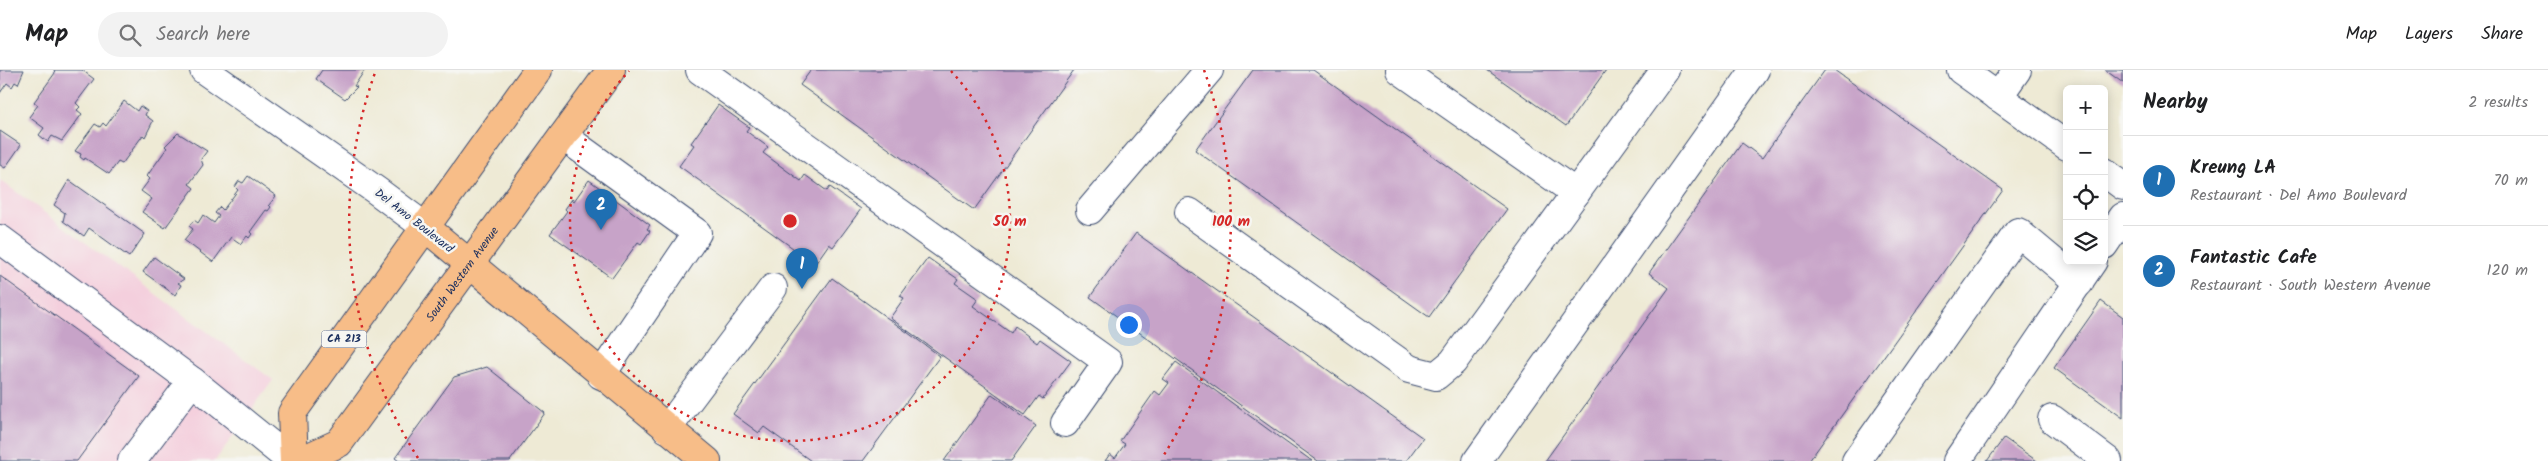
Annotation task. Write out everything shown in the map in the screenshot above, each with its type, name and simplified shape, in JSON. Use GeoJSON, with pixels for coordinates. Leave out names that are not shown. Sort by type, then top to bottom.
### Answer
{"type":"FeatureCollection","features":[{"type":"Feature","properties":{"kind":"main road","name":"CA 213"},"geometry":{"type":"LineString","coordinates":[[293,461],[292,413],[424,226],[538,70]]}},
{"type":"Feature","properties":{"kind":"main road","name":"South Western Avenue"},"geometry":{"type":"LineString","coordinates":[[300,461],[339,443],[611,70]]}},
{"type":"Feature","properties":{"kind":"main road","name":"Del Amo Boulevard"},"geometry":{"type":"LineString","coordinates":[[424,226],[601,375],[707,461]]}},
{"type":"Feature","properties":{"kind":"street","name":"Del Amo Boulevard"},"geometry":{"type":"LineString","coordinates":[[204,70],[424,226]]}},
{"type":"Feature","properties":{"kind":"street"},"geometry":{"type":"LineString","coordinates":[[700,70],[1108,362],[1065,423]]}},
{"type":"Feature","properties":{"kind":"street"},"geometry":{"type":"LineString","coordinates":[[1090,210],[1209,70]]}},
{"type":"Feature","properties":{"kind":"street"},"geometry":{"type":"LineString","coordinates":[[1400,70],[1576,193]]}},
{"type":"Feature","properties":{"kind":"street"},"geometry":{"type":"LineString","coordinates":[[1189,212],[1409,369],[1436,376],[1453,362],[1665,70]]}},
{"type":"Feature","properties":{"kind":"street"},"geometry":{"type":"LineString","coordinates":[[1477,461],[1755,70]]}},
{"type":"Feature","properties":{"kind":"street"},"geometry":{"type":"LineString","coordinates":[[1961,70],[2063,143]]}},
{"type":"Feature","properties":{"kind":"street"},"geometry":{"type":"LineString","coordinates":[[1998,97],[2017,70]]}},
{"type":"Feature","properties":{"kind":"street"},"geometry":{"type":"LineString","coordinates":[[563,136],[697,233],[601,375]]}},
{"type":"Feature","properties":{"kind":"street"},"geometry":{"type":"LineString","coordinates":[[2108,175],[2123,186]]}},
{"type":"Feature","properties":{"kind":"street"},"geometry":{"type":"LineString","coordinates":[[2108,239],[2123,217]]}},
{"type":"Feature","properties":{"kind":"street"},"geometry":{"type":"LineString","coordinates":[[1856,461],[2018,232],[2086,272],[1957,461]]}},
{"type":"Feature","properties":{"kind":"street"},"geometry":{"type":"LineString","coordinates":[[0,239],[192,381],[293,461]]}},
{"type":"Feature","properties":{"kind":"street"},"geometry":{"type":"LineString","coordinates":[[667,429],[773,288]]}},
{"type":"Feature","properties":{"kind":"street"},"geometry":{"type":"LineString","coordinates":[[132,461],[192,381]]}},
{"type":"Feature","properties":{"kind":"street"},"geometry":{"type":"LineString","coordinates":[[2052,419],[2108,461]]}},
{"type":"Feature","properties":{"kind":"shaded area"},"geometry":{"type":"Polygon","coordinates":[[[0,180],[273,380],[215,461],[0,461],[0,180]]]}},
{"type":"Feature","properties":{"kind":"building"},"geometry":{"type":"Polygon","coordinates":[[[0,70],[24,70],[18,84],[15,82],[12,87],[7,83],[0,93],[0,70]]]}},
{"type":"Feature","properties":{"kind":"building"},"geometry":{"type":"Polygon","coordinates":[[[54,70],[82,70],[94,79],[76,103],[80,107],[77,110],[82,114],[62,141],[52,136],[48,142],[39,135],[44,128],[29,117],[38,105],[34,102],[55,73],[54,70]]]}},
{"type":"Feature","properties":{"kind":"building"},"geometry":{"type":"Polygon","coordinates":[[[322,70],[365,70],[354,86],[357,87],[345,99],[316,79],[322,70]]]}},
{"type":"Feature","properties":{"kind":"building"},"geometry":{"type":"Polygon","coordinates":[[[811,70],[1074,70],[974,210],[800,85],[811,70]]]}},
{"type":"Feature","properties":{"kind":"building"},"geometry":{"type":"Polygon","coordinates":[[[1253,70],[1313,70],[1507,209],[1429,317],[1195,150],[1253,70]]]}},
{"type":"Feature","properties":{"kind":"building"},"geometry":{"type":"Polygon","coordinates":[[[1487,70],[1606,70],[1566,126],[1487,70]]]}},
{"type":"Feature","properties":{"kind":"building"},"geometry":{"type":"Polygon","coordinates":[[[1825,70],[1834,70],[2003,190],[1809,461],[1545,461],[1669,288],[1649,273],[1742,143],[1762,158],[1825,70]]]}},
{"type":"Feature","properties":{"kind":"building"},"geometry":{"type":"Polygon","coordinates":[[[2105,70],[2123,70],[2123,83],[2105,70]]]}},
{"type":"Feature","properties":{"kind":"building"},"geometry":{"type":"Polygon","coordinates":[[[124,101],[137,111],[140,106],[147,111],[145,115],[153,121],[145,137],[143,135],[122,164],[118,162],[109,174],[85,158],[84,160],[80,157],[81,154],[75,151],[95,124],[100,127],[103,123],[106,126],[124,101]]]}},
{"type":"Feature","properties":{"kind":"building"},"geometry":{"type":"Polygon","coordinates":[[[718,105],[749,127],[746,131],[768,147],[763,153],[801,181],[805,175],[827,191],[830,187],[861,209],[833,247],[829,244],[815,264],[679,166],[694,145],[691,143],[718,105]]]}},
{"type":"Feature","properties":{"kind":"building"},"geometry":{"type":"Polygon","coordinates":[[[0,131],[21,145],[5,168],[0,165],[0,131]]]}},
{"type":"Feature","properties":{"kind":"building"},"geometry":{"type":"Polygon","coordinates":[[[178,133],[207,151],[201,159],[203,165],[189,184],[194,188],[165,228],[142,212],[152,199],[141,191],[150,179],[147,176],[167,148],[165,146],[178,133]]]}},
{"type":"Feature","properties":{"kind":"building"},"geometry":{"type":"Polygon","coordinates":[[[248,176],[276,196],[269,205],[271,207],[268,211],[266,210],[250,232],[252,234],[249,238],[247,236],[241,244],[231,237],[213,262],[184,240],[193,229],[189,226],[194,220],[198,223],[203,215],[214,223],[219,216],[215,213],[220,207],[223,210],[238,190],[235,187],[239,181],[243,183],[248,176]]]}},
{"type":"Feature","properties":{"kind":"building"},"geometry":{"type":"Polygon","coordinates":[[[69,180],[145,234],[129,257],[89,228],[84,236],[63,221],[65,213],[54,205],[69,180]]]}},
{"type":"Feature","properties":{"kind":"building"},"geometry":{"type":"Polygon","coordinates":[[[589,180],[650,225],[647,229],[650,231],[641,244],[638,242],[612,278],[550,234],[567,211],[565,209],[572,199],[574,201],[589,180]]]}},
{"type":"Feature","properties":{"kind":"building"},"geometry":{"type":"Polygon","coordinates":[[[1136,233],[1423,438],[1406,461],[1318,461],[1090,297],[1136,233]]]}},
{"type":"Feature","properties":{"kind":"building"},"geometry":{"type":"Polygon","coordinates":[[[154,257],[184,279],[178,283],[181,285],[175,295],[143,272],[154,257]]]}},
{"type":"Feature","properties":{"kind":"building"},"geometry":{"type":"Polygon","coordinates":[[[928,258],[958,279],[955,283],[978,299],[973,306],[1011,333],[1015,326],[1037,343],[1040,339],[1071,361],[1043,399],[1039,396],[1025,415],[890,318],[904,298],[900,296],[928,258]]]}},
{"type":"Feature","properties":{"kind":"building"},"geometry":{"type":"Polygon","coordinates":[[[0,276],[139,376],[77,461],[0,461],[0,276]]]}},
{"type":"Feature","properties":{"kind":"building"},"geometry":{"type":"Polygon","coordinates":[[[832,278],[940,356],[863,461],[811,461],[764,427],[759,433],[733,414],[832,278]]]}},
{"type":"Feature","properties":{"kind":"building"},"geometry":{"type":"Polygon","coordinates":[[[2101,301],[2123,317],[2123,418],[2054,368],[2101,301]]]}},
{"type":"Feature","properties":{"kind":"building"},"geometry":{"type":"Polygon","coordinates":[[[1176,362],[1312,461],[1105,461],[1110,454],[1115,458],[1125,444],[1120,441],[1155,391],[1160,395],[1169,383],[1163,379],[1176,362]]]}},
{"type":"Feature","properties":{"kind":"building"},"geometry":{"type":"Polygon","coordinates":[[[487,367],[545,413],[510,461],[399,461],[395,458],[454,377],[487,367]]]}},
{"type":"Feature","properties":{"kind":"building"},"geometry":{"type":"Polygon","coordinates":[[[992,394],[1036,426],[1011,461],[944,461],[992,394]]]}},
{"type":"Feature","properties":{"kind":"building"},"geometry":{"type":"Polygon","coordinates":[[[2004,438],[2037,461],[1987,461],[2004,438]]]}},
{"type":"Feature","properties":{"kind":"place","name":"Fantastic Cafe"},"geometry":{"type":"Point","coordinates":[601,230]}},
{"type":"Feature","properties":{"kind":"place","name":"Kreung LA"},"geometry":{"type":"Point","coordinates":[802,289]}}]}
